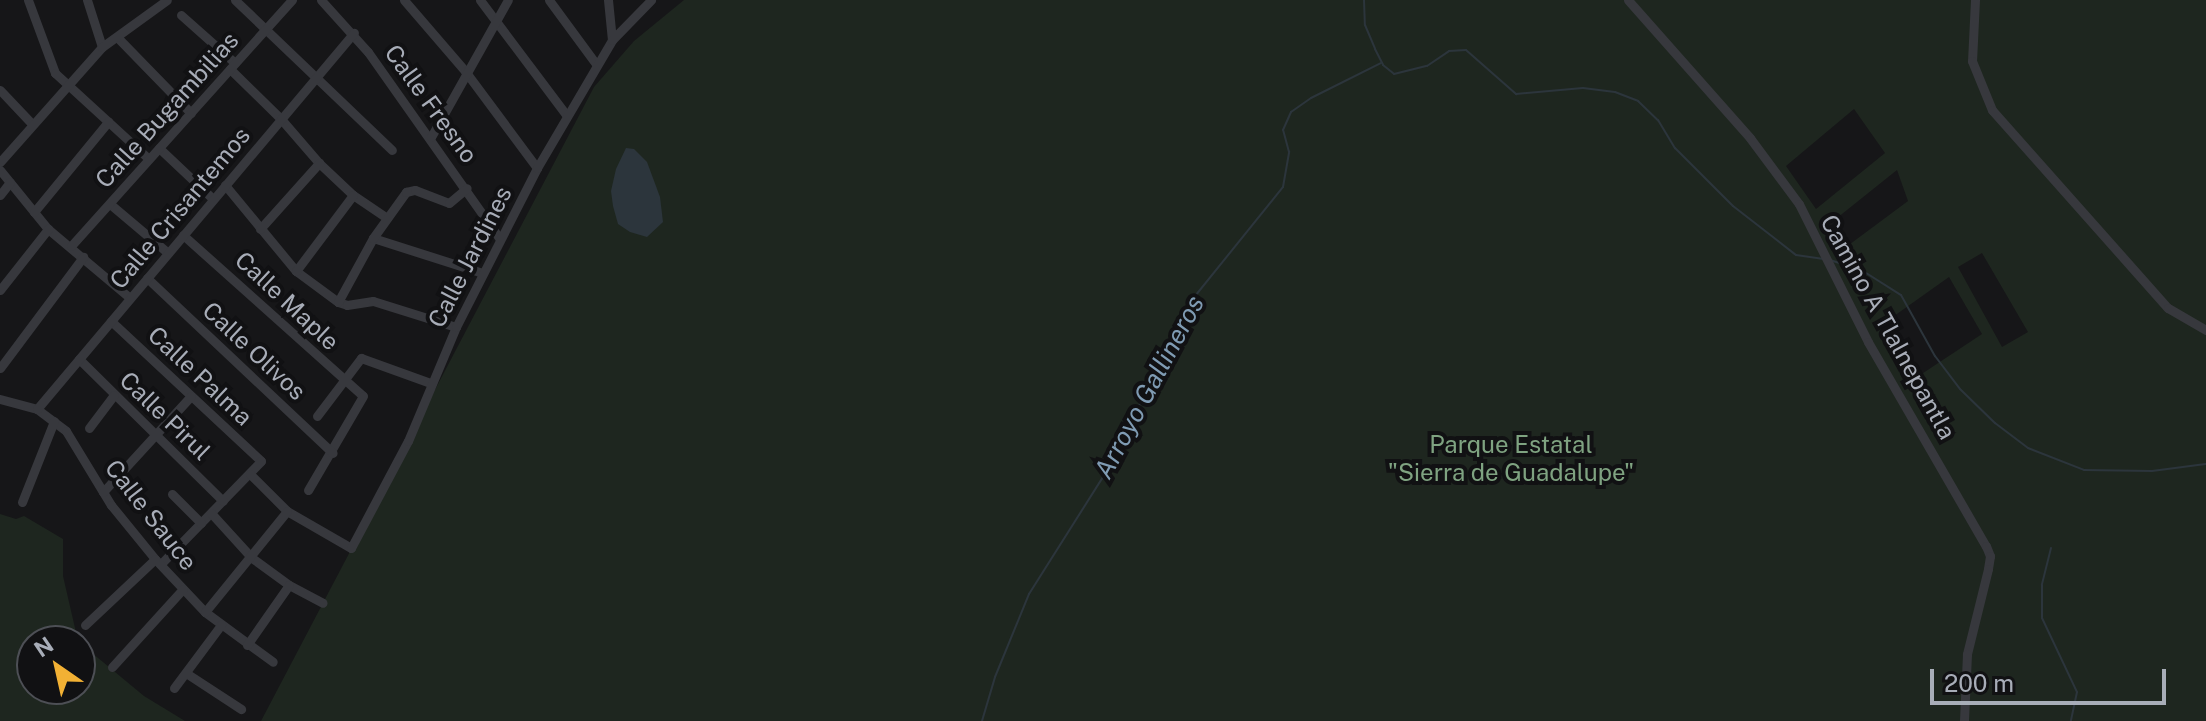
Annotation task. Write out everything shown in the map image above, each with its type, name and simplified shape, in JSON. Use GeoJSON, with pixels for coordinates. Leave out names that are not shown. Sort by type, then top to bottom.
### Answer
{"type":"FeatureCollection","features":[{"type":"Feature","properties":{"kind":"street"},"geometry":{"type":"LineString","coordinates":[[28,0],[47,57],[66,86],[149,159]]}},
{"type":"Feature","properties":{"kind":"street"},"geometry":{"type":"LineString","coordinates":[[87,0],[102,47]]}},
{"type":"Feature","properties":{"kind":"street"},"geometry":{"type":"LineString","coordinates":[[148,0],[152,12]]}},
{"type":"Feature","properties":{"kind":"street"},"geometry":{"type":"LineString","coordinates":[[0,162],[102,47],[167,0]]}},
{"type":"Feature","properties":{"kind":"street"},"geometry":{"type":"LineString","coordinates":[[235,0],[267,27],[392,150]]}},
{"type":"Feature","properties":{"kind":"street","name":"Calle Bugambilias"},"geometry":{"type":"LineString","coordinates":[[71,246],[292,0]]}},
{"type":"Feature","properties":{"kind":"street","name":"Calle Fresno"},"geometry":{"type":"LineString","coordinates":[[321,0],[354,33],[431,137],[500,239]]}},
{"type":"Feature","properties":{"kind":"street"},"geometry":{"type":"LineString","coordinates":[[404,0],[465,71],[537,168]]}},
{"type":"Feature","properties":{"kind":"street"},"geometry":{"type":"LineString","coordinates":[[480,0],[567,116]]}},
{"type":"Feature","properties":{"kind":"street"},"geometry":{"type":"LineString","coordinates":[[431,137],[465,71],[508,0]]}},
{"type":"Feature","properties":{"kind":"street"},"geometry":{"type":"LineString","coordinates":[[549,0],[596,64]]}},
{"type":"Feature","properties":{"kind":"street"},"geometry":{"type":"LineString","coordinates":[[608,0],[612,40]]}},
{"type":"Feature","properties":{"kind":"street","name":"Calle Jardines"},"geometry":{"type":"LineString","coordinates":[[287,511],[351,548],[408,441],[456,327],[537,168],[612,40],[650,0]]}},
{"type":"Feature","properties":{"kind":"street","name":"Camino A Tlalnepantla"},"geometry":{"type":"LineString","coordinates":[[1628,0],[1750,138],[1799,204],[1868,342],[1986,546],[1988,569],[1967,654],[1964,721]]}},
{"type":"Feature","properties":{"kind":"street"},"geometry":{"type":"LineString","coordinates":[[1975,0],[1970,41],[1972,61],[1992,110],[2168,308],[2206,330]]}},
{"type":"Feature","properties":{"kind":"street"},"geometry":{"type":"LineString","coordinates":[[181,15],[233,66],[319,163],[353,195],[387,218]]}},
{"type":"Feature","properties":{"kind":"street","name":"Calle Crisantemos"},"geometry":{"type":"LineString","coordinates":[[37,409],[354,33]]}},
{"type":"Feature","properties":{"kind":"street"},"geometry":{"type":"LineString","coordinates":[[117,37],[191,113]]}},
{"type":"Feature","properties":{"kind":"street"},"geometry":{"type":"LineString","coordinates":[[0,90],[32,124]]}},
{"type":"Feature","properties":{"kind":"street"},"geometry":{"type":"LineString","coordinates":[[34,212],[108,122]]}},
{"type":"Feature","properties":{"kind":"street"},"geometry":{"type":"LineString","coordinates":[[159,148],[213,199]]}},
{"type":"Feature","properties":{"kind":"street"},"geometry":{"type":"LineString","coordinates":[[260,229],[319,163]]}},
{"type":"Feature","properties":{"kind":"street"},"geometry":{"type":"LineString","coordinates":[[0,170],[48,229],[130,298]]}},
{"type":"Feature","properties":{"kind":"street"},"geometry":{"type":"LineString","coordinates":[[0,195],[10,182]]}},
{"type":"Feature","properties":{"kind":"street"},"geometry":{"type":"LineString","coordinates":[[225,185],[296,271],[338,302],[347,305],[373,301],[456,327]]}},
{"type":"Feature","properties":{"kind":"street"},"geometry":{"type":"LineString","coordinates":[[338,302],[373,238],[411,190],[449,203],[467,188]]}},
{"type":"Feature","properties":{"kind":"street"},"geometry":{"type":"LineString","coordinates":[[296,271],[353,195]]}},
{"type":"Feature","properties":{"kind":"street"},"geometry":{"type":"LineString","coordinates":[[110,204],[168,253]]}},
{"type":"Feature","properties":{"kind":"street"},"geometry":{"type":"LineString","coordinates":[[0,290],[48,229]]}},
{"type":"Feature","properties":{"kind":"street","name":"Calle Maple"},"geometry":{"type":"LineString","coordinates":[[183,235],[245,287],[343,381],[363,396],[333,453]]}},
{"type":"Feature","properties":{"kind":"street"},"geometry":{"type":"LineString","coordinates":[[373,238],[483,273]]}},
{"type":"Feature","properties":{"kind":"street"},"geometry":{"type":"LineString","coordinates":[[0,368],[83,257]]}},
{"type":"Feature","properties":{"kind":"street","name":"Calle Olivos"},"geometry":{"type":"LineString","coordinates":[[147,278],[333,453]]}},
{"type":"Feature","properties":{"kind":"street","name":"Calle Palma"},"geometry":{"type":"LineString","coordinates":[[111,321],[261,461],[250,474]]}},
{"type":"Feature","properties":{"kind":"street"},"geometry":{"type":"LineString","coordinates":[[317,416],[361,358],[430,383]]}},
{"type":"Feature","properties":{"kind":"street","name":"Calle Pirul"},"geometry":{"type":"LineString","coordinates":[[79,359],[223,501]]}},
{"type":"Feature","properties":{"kind":"street"},"geometry":{"type":"LineString","coordinates":[[89,428],[114,395]]}},
{"type":"Feature","properties":{"kind":"street"},"geometry":{"type":"LineString","coordinates":[[103,492],[191,396]]}},
{"type":"Feature","properties":{"kind":"street","name":"Calle Sauce"},"geometry":{"type":"LineString","coordinates":[[0,399],[37,409],[66,431],[103,492],[183,589],[221,625],[273,662]]}},
{"type":"Feature","properties":{"kind":"street"},"geometry":{"type":"LineString","coordinates":[[22,502],[54,421]]}},
{"type":"Feature","properties":{"kind":"street"},"geometry":{"type":"LineString","coordinates":[[308,490],[333,453]]}},
{"type":"Feature","properties":{"kind":"street"},"geometry":{"type":"LineString","coordinates":[[85,625],[201,523],[250,474],[287,511],[252,558],[205,612]]}},
{"type":"Feature","properties":{"kind":"street"},"geometry":{"type":"LineString","coordinates":[[172,494],[201,523]]}},
{"type":"Feature","properties":{"kind":"street"},"geometry":{"type":"LineString","coordinates":[[211,513],[252,558],[289,585],[323,603]]}},
{"type":"Feature","properties":{"kind":"street"},"geometry":{"type":"LineString","coordinates":[[247,645],[289,585]]}},
{"type":"Feature","properties":{"kind":"street"},"geometry":{"type":"LineString","coordinates":[[112,667],[183,589]]}},
{"type":"Feature","properties":{"kind":"street"},"geometry":{"type":"LineString","coordinates":[[174,688],[221,625]]}},
{"type":"Feature","properties":{"kind":"street"},"geometry":{"type":"LineString","coordinates":[[186,673],[241,709]]}},
{"type":"Feature","properties":{"kind":"green space","name":"Parque Estatal \"Sierra de Guadalupe\""},"geometry":{"type":"Polygon","coordinates":[[[684,0],[2206,0],[2206,721],[261,721],[594,87],[634,41],[684,0]],[[1854,109],[1786,166],[1816,209],[1885,153],[1854,109]],[[1897,170],[1827,226],[1838,253],[1908,201],[1897,170]],[[1982,253],[1958,267],[2002,347],[2028,332],[1982,253]],[[1949,277],[1880,326],[1905,385],[1982,334],[1949,277]]]}},
{"type":"Feature","properties":{"kind":"green space"},"geometry":{"type":"Polygon","coordinates":[[[0,514],[16,519],[24,516],[63,539],[63,576],[74,625],[16,625],[16,705],[96,705],[96,656],[144,696],[185,721],[0,721],[0,514]]]}},
{"type":"Feature","properties":{"kind":"shaded area"},"geometry":{"type":"Polygon","coordinates":[[[626,148],[634,149],[647,162],[660,197],[663,222],[647,237],[618,224],[613,206],[611,191],[616,169],[626,148]]]}},
{"type":"Feature","properties":{"kind":"waterway"},"geometry":{"type":"LineString","coordinates":[[1364,0],[1365,25],[1383,65],[1394,74],[1427,66],[1449,51],[1466,50],[1516,94],[1583,88],[1615,92],[1638,101],[1658,120],[1675,148],[1733,206],[1796,255],[1824,259]]}},
{"type":"Feature","properties":{"kind":"waterway","name":"Arroyo Gallineros"},"geometry":{"type":"LineString","coordinates":[[982,721],[995,677],[1029,594],[1110,466],[1187,306],[1283,187],[1289,152],[1283,130],[1291,112],[1311,98],[1381,63]]}},
{"type":"Feature","properties":{"kind":"waterway"},"geometry":{"type":"LineString","coordinates":[[1830,260],[1863,271],[1901,295],[1935,356],[1960,389],[1995,423],[2028,448],[2084,470],[2152,471],[2206,464]]}},
{"type":"Feature","properties":{"kind":"waterway"},"geometry":{"type":"LineString","coordinates":[[2051,548],[2042,585],[2042,618],[2077,692],[2071,721]]}}]}
